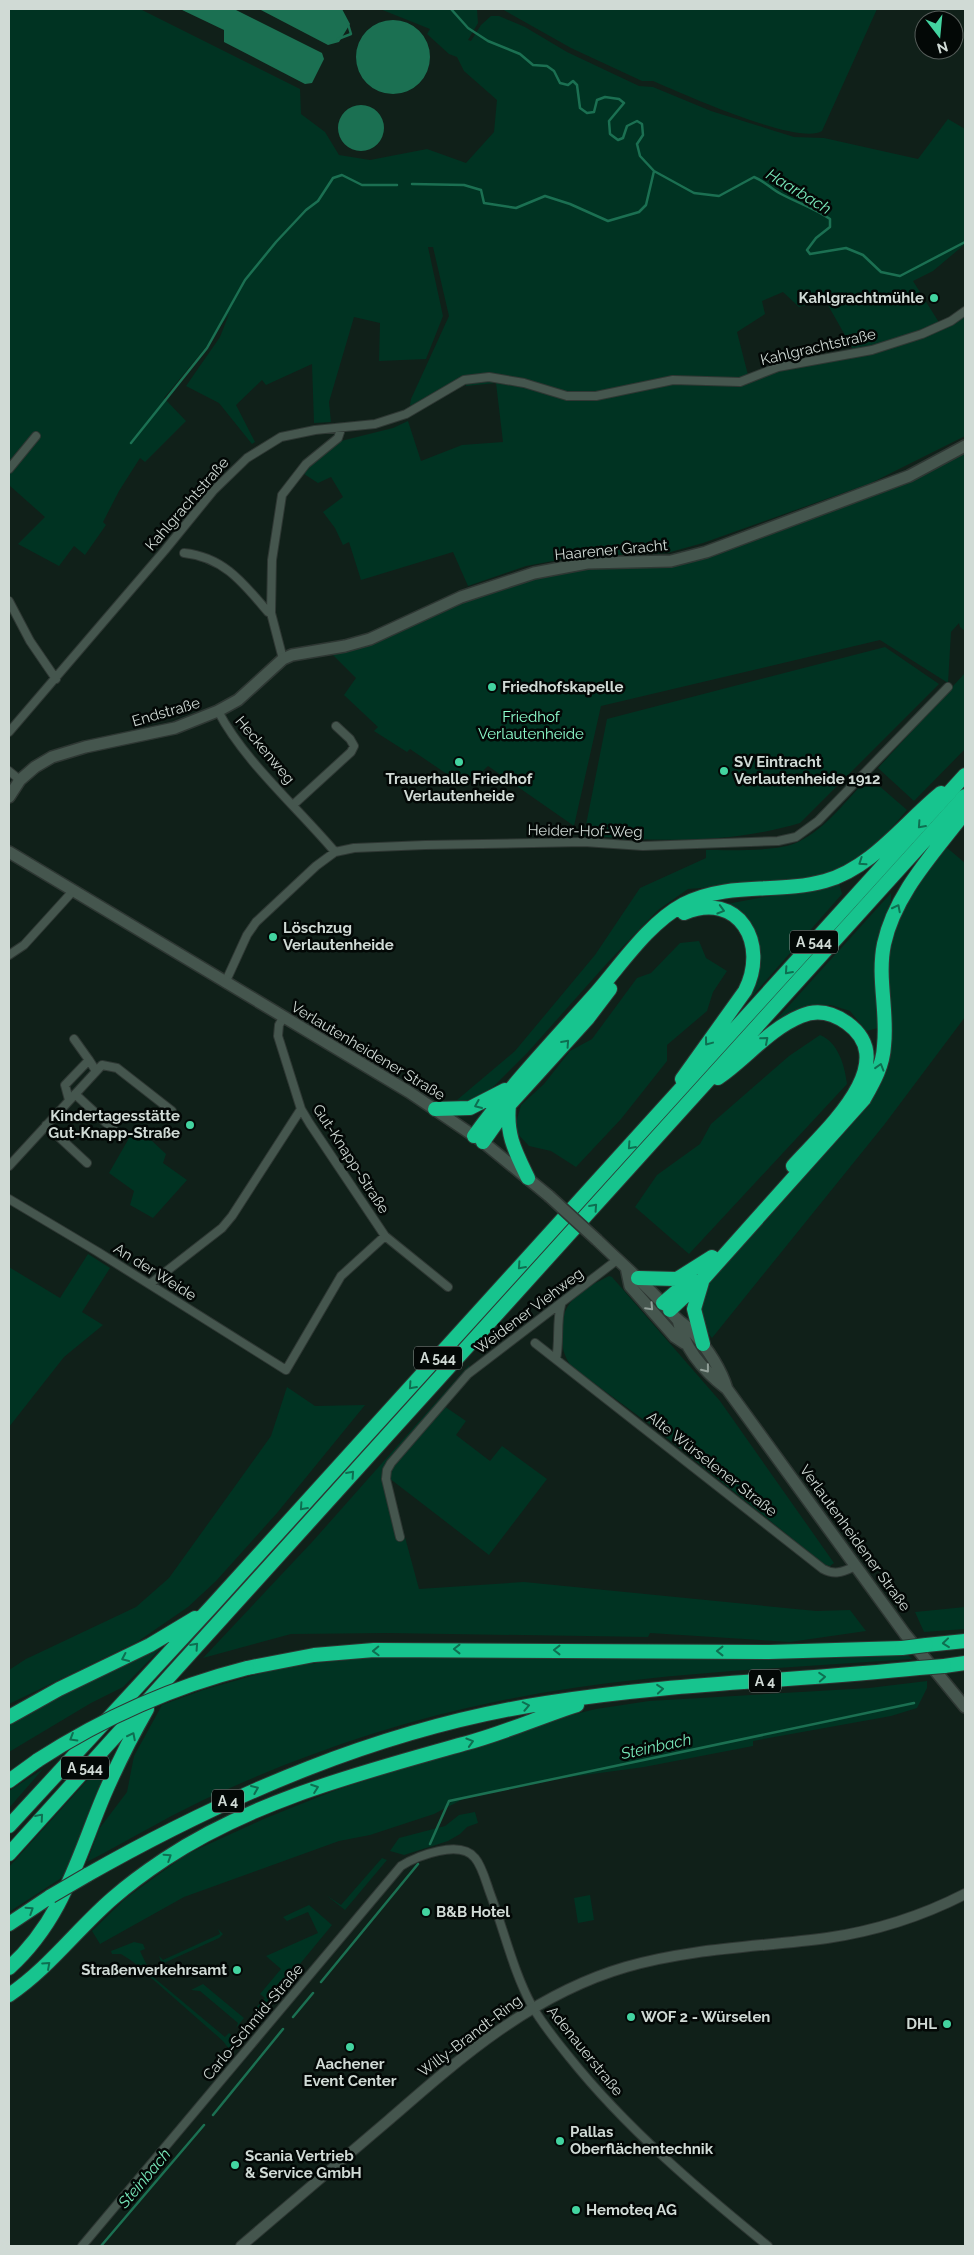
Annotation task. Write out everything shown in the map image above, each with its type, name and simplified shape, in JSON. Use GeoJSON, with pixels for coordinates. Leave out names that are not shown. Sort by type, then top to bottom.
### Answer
{"type":"FeatureCollection","features":[{"type":"Feature","properties":{"kind":"highway"},"geometry":{"type":"LineString","coordinates":[[478,1139],[516,1083],[631,952],[667,915],[686,904],[724,891],[802,886],[836,877],[872,855],[921,809],[965,774]]}},
{"type":"Feature","properties":{"kind":"highway","name":"A 544"},"geometry":{"type":"LineString","coordinates":[[9,1826],[664,1110],[965,774]]}},
{"type":"Feature","properties":{"kind":"highway","name":"A 544"},"geometry":{"type":"LineString","coordinates":[[9,1854],[965,796]]}},
{"type":"Feature","properties":{"kind":"highway"},"geometry":{"type":"LineString","coordinates":[[670,1311],[704,1278],[856,1110],[870,1088],[879,1070],[884,1046],[882,964],[889,925],[918,873],[965,812]]}},
{"type":"Feature","properties":{"kind":"highway"},"geometry":{"type":"LineString","coordinates":[[478,1139],[588,1018],[634,957],[656,934],[684,913],[707,907],[722,909],[740,920],[750,935],[755,953],[752,977],[745,991],[694,1060],[664,1110]]}},
{"type":"Feature","properties":{"kind":"highway"},"geometry":{"type":"LineString","coordinates":[[670,1311],[712,1257],[854,1096],[862,1081],[867,1065],[864,1044],[855,1030],[842,1019],[827,1014],[811,1013],[780,1028],[735,1067],[699,1091]]}},
{"type":"Feature","properties":{"kind":"highway"},"geometry":{"type":"LineString","coordinates":[[435,1109],[470,1108],[490,1100],[516,1083]]}},
{"type":"Feature","properties":{"kind":"highway"},"geometry":{"type":"LineString","coordinates":[[509,1105],[507,1122],[509,1136],[528,1178]]}},
{"type":"Feature","properties":{"kind":"highway"},"geometry":{"type":"LineString","coordinates":[[638,1278],[677,1279],[712,1257]]}},
{"type":"Feature","properties":{"kind":"highway"},"geometry":{"type":"LineString","coordinates":[[703,1344],[694,1302],[704,1278]]}},
{"type":"Feature","properties":{"kind":"highway"},"geometry":{"type":"LineString","coordinates":[[9,1717],[59,1689],[150,1645],[212,1606]]}},
{"type":"Feature","properties":{"kind":"highway","name":"A 4"},"geometry":{"type":"LineString","coordinates":[[9,1781],[86,1730],[137,1705],[190,1684],[247,1668],[314,1656],[374,1650],[778,1652],[902,1648],[965,1641]]}},
{"type":"Feature","properties":{"kind":"highway","name":"A 4"},"geometry":{"type":"LineString","coordinates":[[9,1924],[51,1896],[163,1832],[230,1800],[377,1744],[436,1726],[490,1713],[611,1694],[965,1663]]}},
{"type":"Feature","properties":{"kind":"highway"},"geometry":{"type":"LineString","coordinates":[[9,1968],[31,1944],[64,1896],[123,1754],[162,1683]]}},
{"type":"Feature","properties":{"kind":"highway"},"geometry":{"type":"LineString","coordinates":[[9,1996],[54,1958],[112,1898],[165,1859],[208,1834],[334,1781],[405,1759],[464,1744],[611,1694]]}},
{"type":"Feature","properties":{"kind":"main road","name":"Haarener Gracht"},"geometry":{"type":"LineString","coordinates":[[283,659],[299,653],[345,646],[370,639],[461,597],[534,573],[587,563],[671,561],[706,552],[909,476],[965,446]]}},
{"type":"Feature","properties":{"kind":"main road","name":"Endstraße"},"geometry":{"type":"LineString","coordinates":[[9,797],[20,780],[35,767],[52,757],[85,747],[175,728],[218,711],[238,700],[283,659]]}},
{"type":"Feature","properties":{"kind":"main road","name":"Verlautenheidener Straße"},"geometry":{"type":"LineString","coordinates":[[9,852],[435,1109],[478,1139],[549,1196],[689,1328],[703,1344],[721,1371],[727,1389]]}},
{"type":"Feature","properties":{"kind":"main road"},"geometry":{"type":"LineString","coordinates":[[622,1264],[630,1286],[675,1337],[688,1346]]}},
{"type":"Feature","properties":{"kind":"main road","name":"Verlautenheidener Straße"},"geometry":{"type":"LineString","coordinates":[[670,1311],[688,1346],[713,1378],[727,1389],[905,1634],[963,1704]]}},
{"type":"Feature","properties":{"kind":"street","name":"Kahlgrachtstraße"},"geometry":{"type":"LineString","coordinates":[[9,732],[234,468],[263,446],[281,437],[314,430],[341,429],[375,424],[406,414],[464,380],[490,376],[524,383],[567,396],[596,396],[672,380],[740,382],[778,367],[872,350],[922,334],[951,322],[965,311]]}},
{"type":"Feature","properties":{"kind":"street"},"geometry":{"type":"LineString","coordinates":[[283,659],[271,612],[272,560],[282,495],[306,464],[338,438],[341,429]]}},
{"type":"Feature","properties":{"kind":"street"},"geometry":{"type":"LineString","coordinates":[[9,469],[36,436]]}},
{"type":"Feature","properties":{"kind":"street"},"geometry":{"type":"LineString","coordinates":[[184,553],[200,555],[227,568],[268,612],[271,612]]}},
{"type":"Feature","properties":{"kind":"street"},"geometry":{"type":"LineString","coordinates":[[9,601],[30,641],[50,674],[56,679]]}},
{"type":"Feature","properties":{"kind":"street","name":"Heider-Hof-Weg"},"geometry":{"type":"LineString","coordinates":[[226,983],[247,936],[256,922],[316,866],[335,852],[354,848],[584,842],[643,846],[717,844],[778,841],[796,837],[818,821],[948,687]]}},
{"type":"Feature","properties":{"kind":"street","name":"Heckenweg"},"geometry":{"type":"LineString","coordinates":[[218,711],[226,727],[335,852]]}},
{"type":"Feature","properties":{"kind":"street","name":"Heckenweg"},"geometry":{"type":"LineString","coordinates":[[293,805],[351,752],[354,746],[336,726]]}},
{"type":"Feature","properties":{"kind":"street"},"geometry":{"type":"LineString","coordinates":[[9,771],[20,780]]}},
{"type":"Feature","properties":{"kind":"street"},"geometry":{"type":"LineString","coordinates":[[9,955],[24,945],[73,891]]}},
{"type":"Feature","properties":{"kind":"street","name":"Gut-Knapp-Straße"},"geometry":{"type":"LineString","coordinates":[[283,1018],[279,1024],[278,1036],[301,1109],[385,1236],[448,1287]]}},
{"type":"Feature","properties":{"kind":"street"},"geometry":{"type":"LineString","coordinates":[[74,1039],[96,1071]]}},
{"type":"Feature","properties":{"kind":"street"},"geometry":{"type":"LineString","coordinates":[[89,1060],[65,1085],[72,1097],[116,1132]]}},
{"type":"Feature","properties":{"kind":"street"},"geometry":{"type":"LineString","coordinates":[[9,1166],[102,1065],[116,1068],[172,1111]]}},
{"type":"Feature","properties":{"kind":"street"},"geometry":{"type":"LineString","coordinates":[[150,1284],[222,1228],[232,1216],[301,1109]]}},
{"type":"Feature","properties":{"kind":"street"},"geometry":{"type":"LineString","coordinates":[[46,1125],[88,1163]]}},
{"type":"Feature","properties":{"kind":"street","name":"An der Weide"},"geometry":{"type":"LineString","coordinates":[[9,1200],[150,1284],[286,1370],[341,1276],[385,1236]]}},
{"type":"Feature","properties":{"kind":"street","name":"Weidener Viehweg"},"geometry":{"type":"LineString","coordinates":[[400,1538],[386,1479],[387,1470],[391,1463],[468,1374],[561,1305],[622,1264]]}},
{"type":"Feature","properties":{"kind":"street"},"geometry":{"type":"LineString","coordinates":[[556,1360],[558,1316],[561,1305]]}},
{"type":"Feature","properties":{"kind":"street","name":"Alte Würselener Straße"},"geometry":{"type":"LineString","coordinates":[[535,1344],[823,1569],[831,1574],[838,1574],[856,1566]]}},
{"type":"Feature","properties":{"kind":"street","name":"Carlo-Schmid-Straße"},"geometry":{"type":"LineString","coordinates":[[82,2246],[402,1866],[416,1857],[448,1850],[465,1851]]}},
{"type":"Feature","properties":{"kind":"street","name":"Adenauerstraße"},"geometry":{"type":"LineString","coordinates":[[465,1851],[475,1858],[484,1876],[524,1990],[543,2024],[597,2091],[662,2154],[768,2246]]}},
{"type":"Feature","properties":{"kind":"street","name":"Willy-Brandt-Ring"},"geometry":{"type":"LineString","coordinates":[[241,2246],[470,2052],[533,2008],[585,1981],[658,1958],[686,1952],[829,1938],[858,1932],[910,1918],[965,1894]]}},
{"type":"Feature","properties":{"kind":"green space"},"geometry":{"type":"Polygon","coordinates":[[[9,9],[140,9],[300,89],[301,114],[325,132],[339,155],[370,160],[427,149],[466,163],[494,132],[497,100],[464,71],[457,57],[449,54],[427,34],[430,29],[380,9],[477,9],[478,23],[468,40],[471,41],[481,25],[491,16],[499,16],[525,27],[567,52],[639,86],[653,87],[711,111],[794,137],[824,138],[918,159],[948,119],[965,129],[965,244],[933,271],[913,281],[940,324],[921,332],[854,351],[825,300],[799,307],[783,292],[762,301],[765,314],[737,332],[748,375],[739,380],[713,379],[595,393],[567,394],[524,381],[463,379],[412,407],[410,405],[411,399],[449,316],[433,247],[428,247],[443,316],[426,359],[379,361],[380,323],[354,317],[329,402],[331,422],[314,423],[312,364],[266,385],[262,380],[236,405],[255,442],[252,444],[219,403],[186,386],[220,337],[229,314],[206,347],[164,398],[186,421],[145,462],[140,458],[119,491],[103,522],[106,525],[85,555],[74,546],[59,566],[18,544],[45,517],[9,485],[9,9]]]}},
{"type":"Feature","properties":{"kind":"green space"},"geometry":{"type":"Polygon","coordinates":[[[502,9],[877,9],[822,131],[809,134],[765,125],[712,106],[653,81],[642,81],[571,48],[502,9]]]}},
{"type":"Feature","properties":{"kind":"green space"},"geometry":{"type":"Polygon","coordinates":[[[965,315],[965,436],[871,483],[703,543],[667,553],[588,556],[558,560],[526,566],[468,586],[453,552],[361,580],[349,542],[343,545],[335,528],[323,512],[343,497],[331,477],[318,483],[301,472],[337,442],[393,428],[408,421],[421,461],[462,445],[503,442],[496,383],[466,386],[465,383],[489,379],[523,386],[567,399],[673,382],[740,385],[779,370],[873,352],[965,315]]]}},
{"type":"Feature","properties":{"kind":"green space","name":"Friedhof Verlautenheide"},"geometry":{"type":"Polygon","coordinates":[[[965,452],[965,631],[960,627],[959,623],[951,632],[948,683],[880,640],[601,706],[574,826],[488,766],[466,787],[410,749],[407,752],[374,731],[378,727],[344,695],[356,678],[331,653],[372,643],[397,633],[448,607],[500,588],[535,578],[588,568],[672,565],[708,556],[874,495],[911,480],[965,452]]]}},
{"type":"Feature","properties":{"kind":"green space","name":"SV Eintracht Verlautenheide 1912"},"geometry":{"type":"Polygon","coordinates":[[[885,647],[939,684],[800,823],[747,835],[693,840],[584,835],[607,719],[885,647]]]}},
{"type":"Feature","properties":{"kind":"green space"},"geometry":{"type":"Polygon","coordinates":[[[965,673],[965,749],[914,801],[878,768],[965,673]]]}},
{"type":"Feature","properties":{"kind":"green space"},"geometry":{"type":"Polygon","coordinates":[[[869,777],[907,810],[877,845],[843,869],[806,880],[688,889],[658,910],[609,961],[528,1052],[487,1093],[468,1102],[457,1100],[515,1051],[595,955],[640,888],[706,858],[706,850],[767,849],[798,842],[827,821],[869,777]]]}},
{"type":"Feature","properties":{"kind":"green space"},"geometry":{"type":"Polygon","coordinates":[[[945,846],[965,863],[965,1017],[884,1125],[712,1338],[702,1326],[699,1299],[720,1262],[868,1098],[889,1061],[888,955],[896,917],[917,880],[945,846]]]}},
{"type":"Feature","properties":{"kind":"green space"},"geometry":{"type":"Polygon","coordinates":[[[839,883],[842,894],[748,1001],[757,972],[758,948],[755,936],[749,925],[727,904],[839,883]]]}},
{"type":"Feature","properties":{"kind":"green space"},"geometry":{"type":"Polygon","coordinates":[[[891,893],[891,901],[878,939],[878,1028],[866,1031],[850,1011],[831,1005],[810,1005],[786,1016],[766,1031],[891,893]]]}},
{"type":"Feature","properties":{"kind":"green space"},"geometry":{"type":"Polygon","coordinates":[[[699,941],[706,958],[727,971],[713,992],[707,1011],[667,1045],[667,1061],[621,1119],[576,1167],[551,1151],[529,1146],[514,1130],[521,1105],[544,1084],[570,1051],[592,1039],[637,978],[651,973],[680,943],[699,941]]]}},
{"type":"Feature","properties":{"kind":"green space"},"geometry":{"type":"Polygon","coordinates":[[[820,1035],[832,1043],[840,1055],[847,1084],[689,1254],[635,1207],[657,1175],[700,1144],[711,1124],[789,1056],[820,1035]]]}},
{"type":"Feature","properties":{"kind":"green space"},"geometry":{"type":"Polygon","coordinates":[[[136,1126],[166,1154],[163,1163],[187,1180],[153,1218],[130,1205],[134,1191],[109,1173],[136,1126]]]}},
{"type":"Feature","properties":{"kind":"green space"},"geometry":{"type":"Polygon","coordinates":[[[88,1254],[110,1268],[82,1312],[103,1325],[64,1357],[9,1427],[9,1267],[60,1298],[88,1254]]]}},
{"type":"Feature","properties":{"kind":"green space"},"geometry":{"type":"Polygon","coordinates":[[[609,1276],[612,1277],[720,1401],[834,1563],[830,1566],[825,1565],[662,1434],[663,1428],[653,1421],[652,1426],[571,1366],[562,1344],[564,1314],[574,1298],[581,1292],[609,1276]]]}},
{"type":"Feature","properties":{"kind":"green space"},"geometry":{"type":"Polygon","coordinates":[[[469,1365],[471,1376],[444,1406],[466,1421],[456,1435],[490,1461],[502,1446],[547,1479],[489,1555],[389,1478],[419,1589],[524,1582],[816,1611],[850,1610],[866,1631],[790,1642],[650,1633],[648,1637],[388,1633],[291,1634],[203,1658],[313,1541],[469,1365]]]}},
{"type":"Feature","properties":{"kind":"green space"},"geometry":{"type":"Polygon","coordinates":[[[287,1387],[315,1406],[365,1405],[277,1513],[216,1581],[188,1607],[137,1642],[9,1704],[9,1670],[26,1659],[136,1607],[169,1578],[271,1436],[287,1387]]]}},
{"type":"Feature","properties":{"kind":"green space"},"geometry":{"type":"Polygon","coordinates":[[[965,1607],[965,1629],[924,1632],[915,1612],[965,1607]]]}},
{"type":"Feature","properties":{"kind":"green space"},"geometry":{"type":"Polygon","coordinates":[[[165,1644],[123,1687],[91,1703],[9,1752],[9,1722],[13,1719],[165,1644]]]}},
{"type":"Feature","properties":{"kind":"green space"},"geometry":{"type":"Polygon","coordinates":[[[908,1655],[912,1659],[705,1673],[601,1684],[463,1709],[357,1739],[254,1777],[187,1808],[87,1862],[99,1829],[127,1792],[134,1756],[162,1705],[203,1690],[286,1666],[388,1656],[813,1659],[908,1655]]]}},
{"type":"Feature","properties":{"kind":"green space"},"geometry":{"type":"Polygon","coordinates":[[[927,1681],[927,1688],[917,1708],[891,1716],[753,1741],[753,1746],[644,1767],[555,1779],[467,1797],[434,1814],[370,1835],[339,1841],[184,1897],[100,1944],[92,1931],[126,1898],[187,1854],[266,1818],[336,1790],[551,1720],[596,1709],[649,1701],[869,1688],[927,1681]]]}},
{"type":"Feature","properties":{"kind":"green space"},"geometry":{"type":"Polygon","coordinates":[[[111,1754],[72,1871],[9,1912],[9,1867],[111,1754]]]}},
{"type":"Feature","properties":{"kind":"green space"},"geometry":{"type":"Polygon","coordinates":[[[43,1769],[9,1808],[9,1791],[43,1769]]]}},
{"type":"Feature","properties":{"kind":"green space"},"geometry":{"type":"Polygon","coordinates":[[[475,1812],[478,1823],[467,1827],[448,1841],[404,1855],[390,1851],[399,1838],[445,1826],[459,1815],[475,1812]]]}},
{"type":"Feature","properties":{"kind":"green space"},"geometry":{"type":"Polygon","coordinates":[[[382,1858],[387,1860],[345,1910],[326,1895],[341,1905],[382,1858]]]}},
{"type":"Feature","properties":{"kind":"green space"},"geometry":{"type":"Polygon","coordinates":[[[590,1895],[594,1920],[578,1923],[574,1898],[590,1895]]]}},
{"type":"Feature","properties":{"kind":"green space"},"geometry":{"type":"Polygon","coordinates":[[[309,1905],[332,1925],[262,2010],[254,2010],[265,1998],[260,1994],[281,1969],[266,1956],[318,1933],[308,1912],[287,1921],[283,1917],[309,1905]]]}},
{"type":"Feature","properties":{"kind":"green space"},"geometry":{"type":"Polygon","coordinates":[[[218,1929],[223,1934],[219,1938],[164,1963],[167,1968],[163,1968],[159,1956],[163,1960],[220,1934],[218,1929]]]}},
{"type":"Feature","properties":{"kind":"green space"},"geometry":{"type":"Polygon","coordinates":[[[134,1942],[143,1944],[145,1949],[140,1951],[152,1976],[225,2037],[229,2033],[237,2040],[229,2049],[223,2041],[132,1961],[121,1954],[112,1954],[111,1951],[134,1942]]]}},
{"type":"Feature","properties":{"kind":"green space"},"geometry":{"type":"Polygon","coordinates":[[[203,1984],[244,2018],[236,2028],[238,2023],[200,1991],[191,1990],[203,1984]]]}},
{"type":"Feature","properties":{"kind":"shaded area"},"geometry":{"type":"Polygon","coordinates":[[[180,9],[234,9],[322,53],[324,59],[312,83],[305,84],[224,42],[224,30],[180,9]]]}},
{"type":"Feature","properties":{"kind":"shaded area"},"geometry":{"type":"Polygon","coordinates":[[[259,9],[342,9],[350,24],[339,42],[328,45],[259,9]]]}},
{"type":"Feature","properties":{"kind":"shaded area"},"geometry":{"type":"Polygon","coordinates":[[[393,20],[407,23],[419,31],[427,43],[430,57],[427,71],[419,83],[407,91],[393,94],[379,91],[367,83],[359,71],[356,57],[359,43],[367,31],[379,23],[393,20]]]}},
{"type":"Feature","properties":{"kind":"shaded area"},"geometry":{"type":"Polygon","coordinates":[[[356,105],[366,105],[380,115],[384,128],[380,141],[374,147],[366,151],[356,151],[342,141],[338,133],[338,123],[348,109],[356,105]]]}},
{"type":"Feature","properties":{"kind":"waterway","name":"Haarbach"},"geometry":{"type":"LineString","coordinates":[[451,9],[468,28],[488,41],[520,54],[533,65],[547,66],[554,71],[560,83],[568,85],[573,81],[577,85],[580,108],[587,113],[594,112],[597,100],[605,97],[619,99],[624,103],[609,121],[610,134],[618,140],[623,138],[627,126],[637,121],[642,124],[643,135],[637,144],[640,156],[654,171],[694,193],[719,196],[754,177],[781,194],[830,219],[830,227],[816,238],[807,250],[810,254],[846,248],[863,255],[881,272],[900,276],[965,242]]}},
{"type":"Feature","properties":{"kind":"waterway"},"geometry":{"type":"LineString","coordinates":[[338,39],[351,34],[348,24]]}},
{"type":"Feature","properties":{"kind":"waterway"},"geometry":{"type":"LineString","coordinates":[[412,184],[464,185],[481,190],[484,203],[516,208],[545,196],[570,204],[608,221],[639,212],[646,205],[654,171]]}},
{"type":"Feature","properties":{"kind":"waterway"},"geometry":{"type":"LineString","coordinates":[[131,443],[207,348],[245,280],[276,242],[306,210],[318,201],[333,178],[342,175],[362,185],[397,185]]}},
{"type":"Feature","properties":{"kind":"waterway","name":"Steinbach"},"geometry":{"type":"LineString","coordinates":[[430,1844],[449,1801],[914,1703]]}},
{"type":"Feature","properties":{"kind":"waterway","name":"Steinbach"},"geometry":{"type":"LineString","coordinates":[[321,1982],[418,1864]]}},
{"type":"Feature","properties":{"kind":"waterway","name":"Steinbach"},"geometry":{"type":"LineString","coordinates":[[293,2017],[313,1993]]}},
{"type":"Feature","properties":{"kind":"waterway","name":"Steinbach"},"geometry":{"type":"LineString","coordinates":[[213,2115],[283,2029]]}},
{"type":"Feature","properties":{"kind":"waterway","name":"Steinbach"},"geometry":{"type":"LineString","coordinates":[[101,2246],[204,2125]]}},
{"type":"Feature","properties":{"kind":"place","name":"Kahlgrachtmühle"},"geometry":{"type":"Point","coordinates":[934,298]}},
{"type":"Feature","properties":{"kind":"place","name":"Friedhofskapelle"},"geometry":{"type":"Point","coordinates":[492,687]}},
{"type":"Feature","properties":{"kind":"place","name":"Trauerhalle Friedhof Verlautenheide"},"geometry":{"type":"Point","coordinates":[459,762]}},
{"type":"Feature","properties":{"kind":"place","name":"SV Eintracht Verlautenheide 1912"},"geometry":{"type":"Point","coordinates":[724,771]}},
{"type":"Feature","properties":{"kind":"place","name":"Löschzug Verlautenheide"},"geometry":{"type":"Point","coordinates":[273,937]}},
{"type":"Feature","properties":{"kind":"place","name":"Kindertagesstätte Gut-Knapp-Straße"},"geometry":{"type":"Point","coordinates":[190,1125]}},
{"type":"Feature","properties":{"kind":"place","name":"B&B Hotel"},"geometry":{"type":"Point","coordinates":[426,1912]}},
{"type":"Feature","properties":{"kind":"place","name":"Straßenverkehrsamt"},"geometry":{"type":"Point","coordinates":[237,1970]}},
{"type":"Feature","properties":{"kind":"place","name":"WOF 2 - Würselen"},"geometry":{"type":"Point","coordinates":[631,2017]}},
{"type":"Feature","properties":{"kind":"place","name":"DHL"},"geometry":{"type":"Point","coordinates":[947,2024]}},
{"type":"Feature","properties":{"kind":"place","name":"Aachener Event Center"},"geometry":{"type":"Point","coordinates":[350,2047]}},
{"type":"Feature","properties":{"kind":"place","name":"Pallas Oberflächentechnik"},"geometry":{"type":"Point","coordinates":[560,2141]}},
{"type":"Feature","properties":{"kind":"place","name":"Scania Vertrieb & Service GmbH"},"geometry":{"type":"Point","coordinates":[235,2165]}},
{"type":"Feature","properties":{"kind":"place","name":"Hemoteq AG"},"geometry":{"type":"Point","coordinates":[576,2210]}}]}
